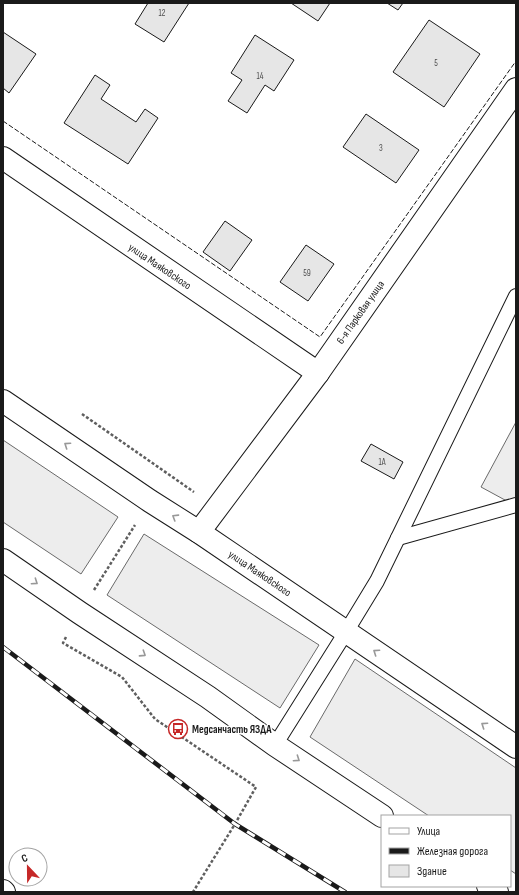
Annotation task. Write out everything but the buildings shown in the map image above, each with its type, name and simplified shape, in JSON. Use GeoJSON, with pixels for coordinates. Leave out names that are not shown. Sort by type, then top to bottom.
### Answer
{"type":"FeatureCollection","features":[{"type":"Feature","properties":{"kind":"main road","name":"6-я Парковая улица"},"geometry":{"type":"LineString","coordinates":[[199,532],[318,373],[516,89]]}},
{"type":"Feature","properties":{"kind":"main road","name":"улица Маяковского"},"geometry":{"type":"LineString","coordinates":[[3,158],[318,373]]}},
{"type":"Feature","properties":{"kind":"main road","name":"улица Маяковского"},"geometry":{"type":"LineString","coordinates":[[3,401],[516,747]]}},
{"type":"Feature","properties":{"kind":"main road"},"geometry":{"type":"LineString","coordinates":[[3,560],[80,613],[208,697],[275,745],[381,815]]}},
{"type":"Feature","properties":{"kind":"lane"},"geometry":{"type":"LineString","coordinates":[[275,745],[377,581],[515,302]]}},
{"type":"Feature","properties":{"kind":"lane"},"geometry":{"type":"LineString","coordinates":[[398,538],[516,505]]}},
{"type":"Feature","properties":{"kind":"path"},"geometry":{"type":"LineString","coordinates":[[82,414],[200,496]]}},
{"type":"Feature","properties":{"kind":"path"},"geometry":{"type":"LineString","coordinates":[[155,720],[256,787],[235,824],[192,892]]}},
{"type":"Feature","properties":{"kind":"shaded area"},"geometry":{"type":"Polygon","coordinates":[[[516,422],[516,506],[481,487],[516,422]]]}},
{"type":"Feature","properties":{"kind":"shaded area"},"geometry":{"type":"Polygon","coordinates":[[[3,440],[118,517],[81,574],[3,522],[3,440]]]}},
{"type":"Feature","properties":{"kind":"shaded area"},"geometry":{"type":"Polygon","coordinates":[[[144,534],[319,645],[280,708],[107,595],[144,534]]]}},
{"type":"Feature","properties":{"kind":"shaded area"},"geometry":{"type":"Polygon","coordinates":[[[355,659],[516,768],[516,874],[511,871],[511,815],[427,815],[310,737],[355,659]]]}},
{"type":"Feature","properties":{"kind":"railway"},"geometry":{"type":"LineString","coordinates":[[3,647],[235,824],[345,892]]}},
{"type":"Feature","properties":{"kind":"fence"},"geometry":{"type":"LineString","coordinates":[[3,121],[320,337],[516,61]]}},
{"type":"Feature","properties":{"kind":"place","name":"Медсанчасть ЯЗДА"},"geometry":{"type":"Point","coordinates":[178,729]}}]}
